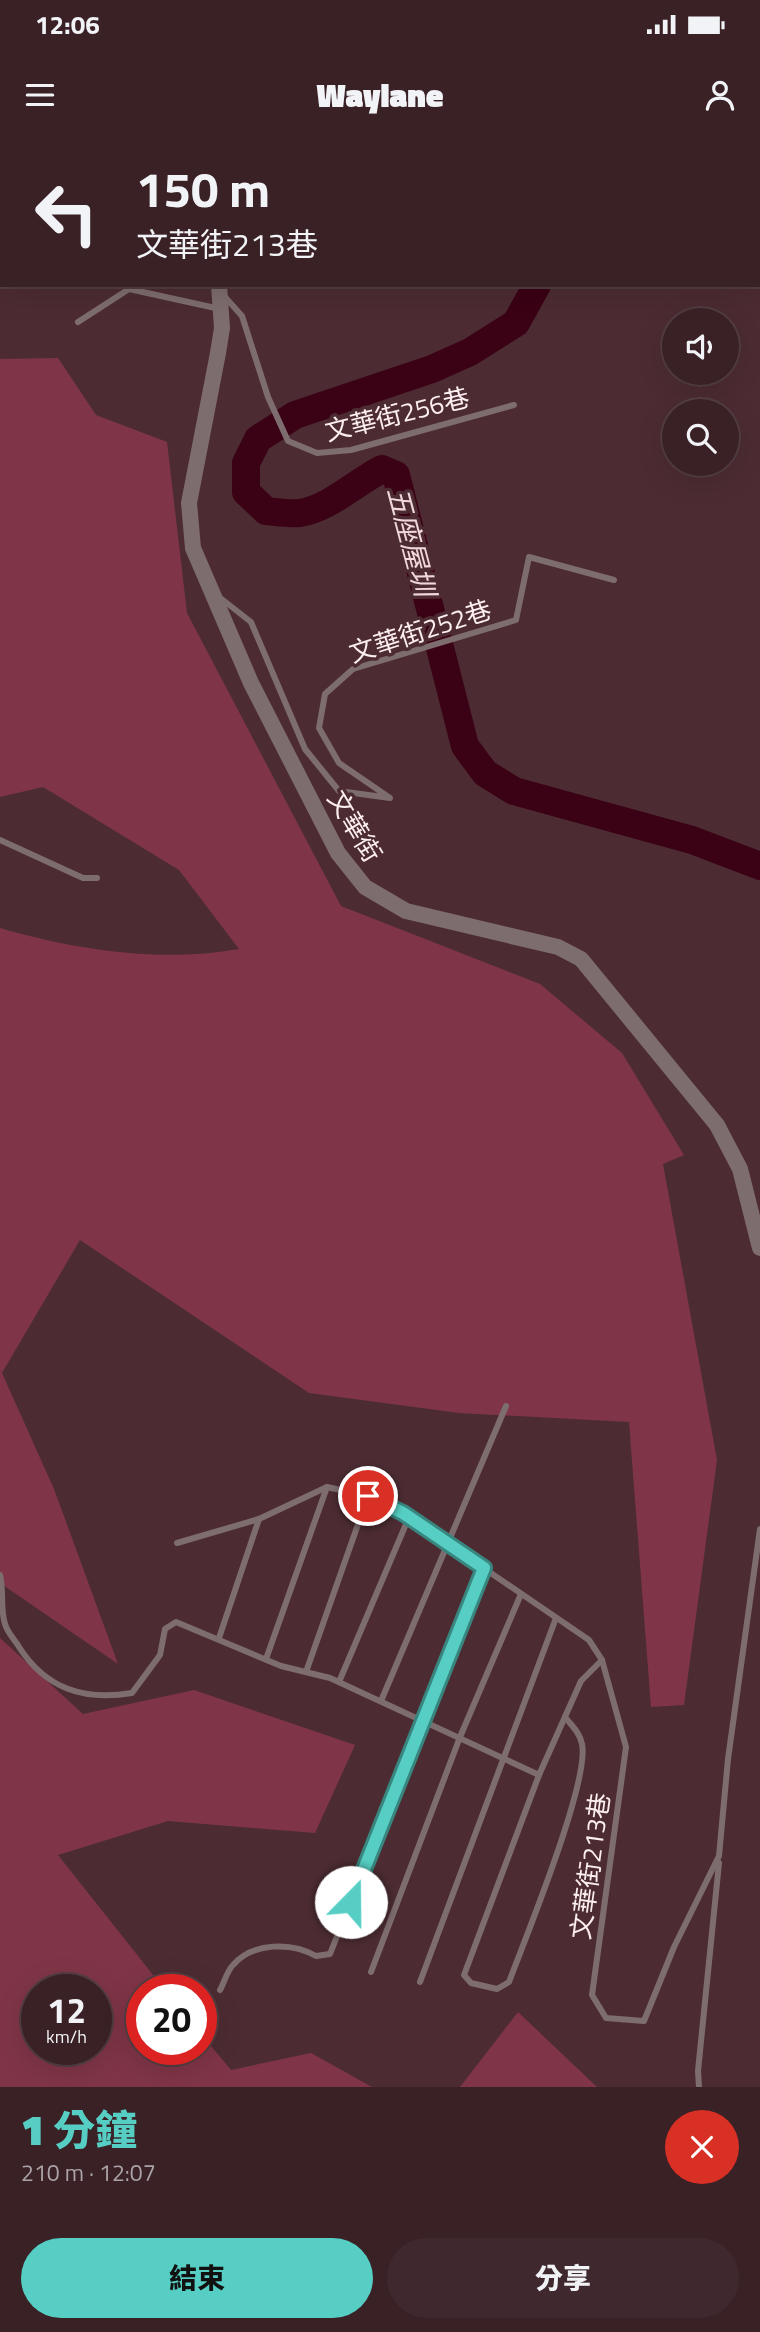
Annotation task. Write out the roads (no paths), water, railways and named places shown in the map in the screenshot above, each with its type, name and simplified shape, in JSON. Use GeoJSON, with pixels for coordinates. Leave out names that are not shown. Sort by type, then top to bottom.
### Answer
{"type":"FeatureCollection","features":[{"type":"Feature","properties":{"kind":"street","name":"文華街"},"geometry":{"type":"LineString","coordinates":[[220,289],[222,309],[218,353],[189,503],[193,548],[251,683],[331,841],[354,876],[388,903],[406,911],[558,947],[581,959],[717,1125],[740,1169],[760,1248]]}},
{"type":"Feature","properties":{"kind":"lane"},"geometry":{"type":"LineString","coordinates":[[78,322],[129,289],[222,309]]}},
{"type":"Feature","properties":{"kind":"lane","name":"文華街256巷"},"geometry":{"type":"LineString","coordinates":[[220,289],[242,316],[268,397],[288,441],[317,453],[351,450],[514,405]]}},
{"type":"Feature","properties":{"kind":"lane","name":"文華街252巷"},"geometry":{"type":"LineString","coordinates":[[212,592],[251,622],[305,749],[339,791],[390,798],[339,763],[319,728],[325,694],[353,669],[516,620],[529,557],[614,580]]}},
{"type":"Feature","properties":{"kind":"lane"},"geometry":{"type":"LineString","coordinates":[[0,840],[83,878],[97,877]]}},
{"type":"Feature","properties":{"kind":"lane"},"geometry":{"type":"LineString","coordinates":[[382,1701],[506,1406]]}},
{"type":"Feature","properties":{"kind":"lane"},"geometry":{"type":"LineString","coordinates":[[177,1543],[259,1519],[327,1487]]}},
{"type":"Feature","properties":{"kind":"lane"},"geometry":{"type":"LineString","coordinates":[[266,1659],[327,1487]]}},
{"type":"Feature","properties":{"kind":"lane","name":"文華街213巷"},"geometry":{"type":"LineString","coordinates":[[327,1487],[368,1496],[409,1517],[589,1640],[602,1660],[626,1746],[592,1994],[606,2018],[644,2021],[674,1947],[719,1856],[728,1759],[760,1529]]}},
{"type":"Feature","properties":{"kind":"lane"},"geometry":{"type":"LineString","coordinates":[[306,1672],[368,1496]]}},
{"type":"Feature","properties":{"kind":"lane"},"geometry":{"type":"LineString","coordinates":[[339,1682],[409,1517]]}},
{"type":"Feature","properties":{"kind":"lane"},"geometry":{"type":"LineString","coordinates":[[219,1638],[259,1519]]}},
{"type":"Feature","properties":{"kind":"lane"},"geometry":{"type":"LineString","coordinates":[[220,1990],[232,1966],[250,1952],[279,1946],[301,1947],[316,1956],[330,1954],[484,1568]]}},
{"type":"Feature","properties":{"kind":"lane"},"geometry":{"type":"LineString","coordinates":[[0,1575],[4,1623],[24,1654],[45,1679],[78,1693],[111,1696],[132,1693],[160,1655],[165,1629],[176,1622],[266,1659],[339,1682],[539,1775]]}},
{"type":"Feature","properties":{"kind":"lane"},"geometry":{"type":"LineString","coordinates":[[371,1972],[460,1737],[521,1594]]}},
{"type":"Feature","properties":{"kind":"lane"},"geometry":{"type":"LineString","coordinates":[[420,1982],[502,1756],[556,1618]]}},
{"type":"Feature","properties":{"kind":"lane"},"geometry":{"type":"LineString","coordinates":[[565,1717],[578,1732],[583,1746],[572,1804],[509,1982],[497,1989],[471,1983],[464,1975],[539,1775],[581,1681],[602,1660]]}},
{"type":"Feature","properties":{"kind":"lane"},"geometry":{"type":"LineString","coordinates":[[699,2087],[698,2071],[719,1856]]}},
{"type":"Feature","properties":{"kind":"waterway","name":"五座屋圳"},"geometry":{"type":"LineString","coordinates":[[536,287],[516,323],[470,352],[432,369],[295,415],[258,439],[246,463],[246,492],[266,511],[300,513],[332,501],[382,469],[396,475],[465,746],[485,773],[514,791],[692,840],[760,866]]}}]}
